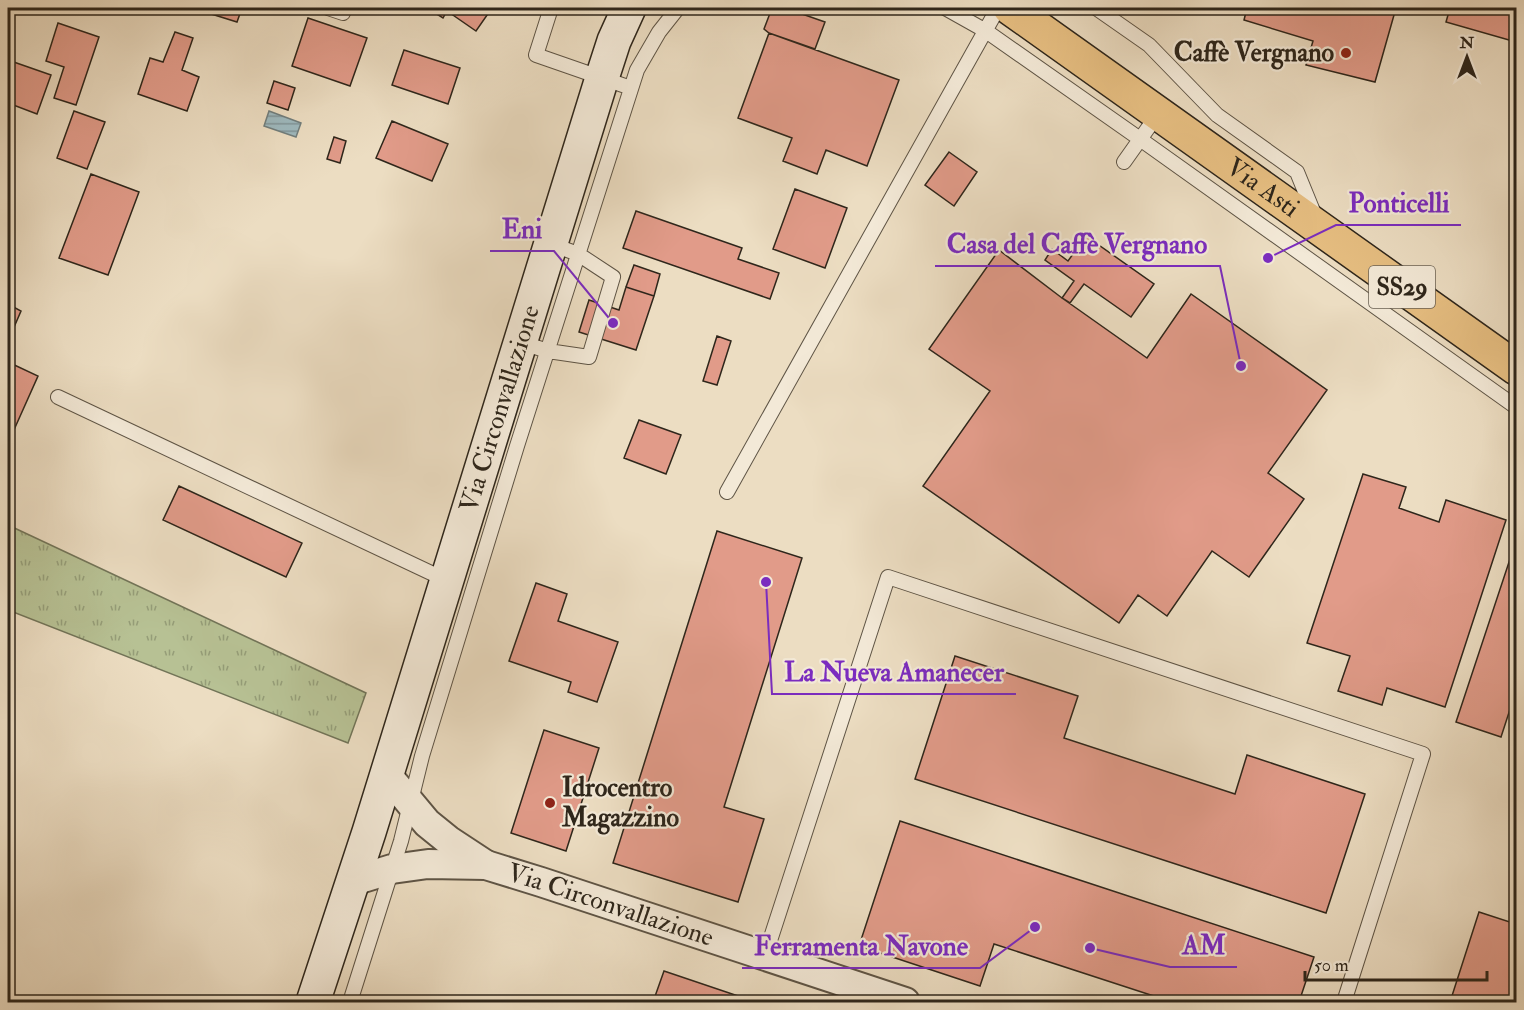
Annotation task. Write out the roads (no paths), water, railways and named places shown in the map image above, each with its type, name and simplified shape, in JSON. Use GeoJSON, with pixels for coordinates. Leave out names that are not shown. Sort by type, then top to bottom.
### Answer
{"type":"FeatureCollection","features":[{"type":"Feature","properties":{"kind":"main road","name":"Via Circonvallazione"},"geometry":{"type":"LineString","coordinates":[[313,1002],[387,776],[446,580],[533,347],[617,83],[614,41],[618,8]]}},
{"type":"Feature","properties":{"kind":"main road","name":"Via Circonvallazione"},"geometry":{"type":"LineString","coordinates":[[614,41],[629,8]]}},
{"type":"Feature","properties":{"kind":"main road","name":"Via Asti"},"geometry":{"type":"LineString","coordinates":[[1010,8],[1149,126],[1320,229],[1475,358],[1516,368]]}},
{"type":"Feature","properties":{"kind":"street","name":"Via Circonvallazione"},"geometry":{"type":"LineString","coordinates":[[387,776],[427,823],[486,866]]}},
{"type":"Feature","properties":{"kind":"street","name":"Via Circonvallazione"},"geometry":{"type":"LineString","coordinates":[[353,881],[392,869],[428,864],[486,866],[905,1002]]}},
{"type":"Feature","properties":{"kind":"lane"},"geometry":{"type":"LineString","coordinates":[[328,8],[343,13]]}},
{"type":"Feature","properties":{"kind":"lane"},"geometry":{"type":"LineString","coordinates":[[552,8],[536,55],[617,83],[637,70],[659,32],[678,8]]}},
{"type":"Feature","properties":{"kind":"lane"},"geometry":{"type":"LineString","coordinates":[[945,8],[1149,126],[1475,358],[1516,407]]}},
{"type":"Feature","properties":{"kind":"lane"},"geometry":{"type":"LineString","coordinates":[[727,492],[998,8]]}},
{"type":"Feature","properties":{"kind":"lane"},"geometry":{"type":"LineString","coordinates":[[1096,8],[1149,45],[1217,115],[1297,172],[1320,229]]}},
{"type":"Feature","properties":{"kind":"lane"},"geometry":{"type":"LineString","coordinates":[[1124,162],[1149,126]]}},
{"type":"Feature","properties":{"kind":"lane"},"geometry":{"type":"LineString","coordinates":[[350,1002],[410,805],[533,347],[589,357],[613,277],[564,249]]}},
{"type":"Feature","properties":{"kind":"lane"},"geometry":{"type":"LineString","coordinates":[[58,397],[446,580]]}},
{"type":"Feature","properties":{"kind":"lane"},"geometry":{"type":"LineString","coordinates":[[765,956],[888,577],[1423,754],[1344,1002]]}},
{"type":"Feature","properties":{"kind":"water"},"geometry":{"type":"Polygon","coordinates":[[[269,111],[301,123],[296,137],[264,126],[269,111]]]}},
{"type":"Feature","properties":{"kind":"place","name":"Caffè Vergnano"},"geometry":{"type":"Point","coordinates":[1346,53]}},
{"type":"Feature","properties":{"kind":"place","name":"Ponticelli"},"geometry":{"type":"Point","coordinates":[1268,258]}},
{"type":"Feature","properties":{"kind":"place","name":"Eni"},"geometry":{"type":"Point","coordinates":[613,323]}},
{"type":"Feature","properties":{"kind":"place","name":"Casa del Caffè Vergnano"},"geometry":{"type":"Point","coordinates":[1241,366]}},
{"type":"Feature","properties":{"kind":"place","name":"La Nueva Amanecer"},"geometry":{"type":"Point","coordinates":[766,582]}},
{"type":"Feature","properties":{"kind":"place","name":"Idrocentro Magazzino"},"geometry":{"type":"Point","coordinates":[550,803]}},
{"type":"Feature","properties":{"kind":"place","name":"Ferramenta Navone"},"geometry":{"type":"Point","coordinates":[1035,927]}},
{"type":"Feature","properties":{"kind":"place","name":"AM"},"geometry":{"type":"Point","coordinates":[1090,948]}}]}
